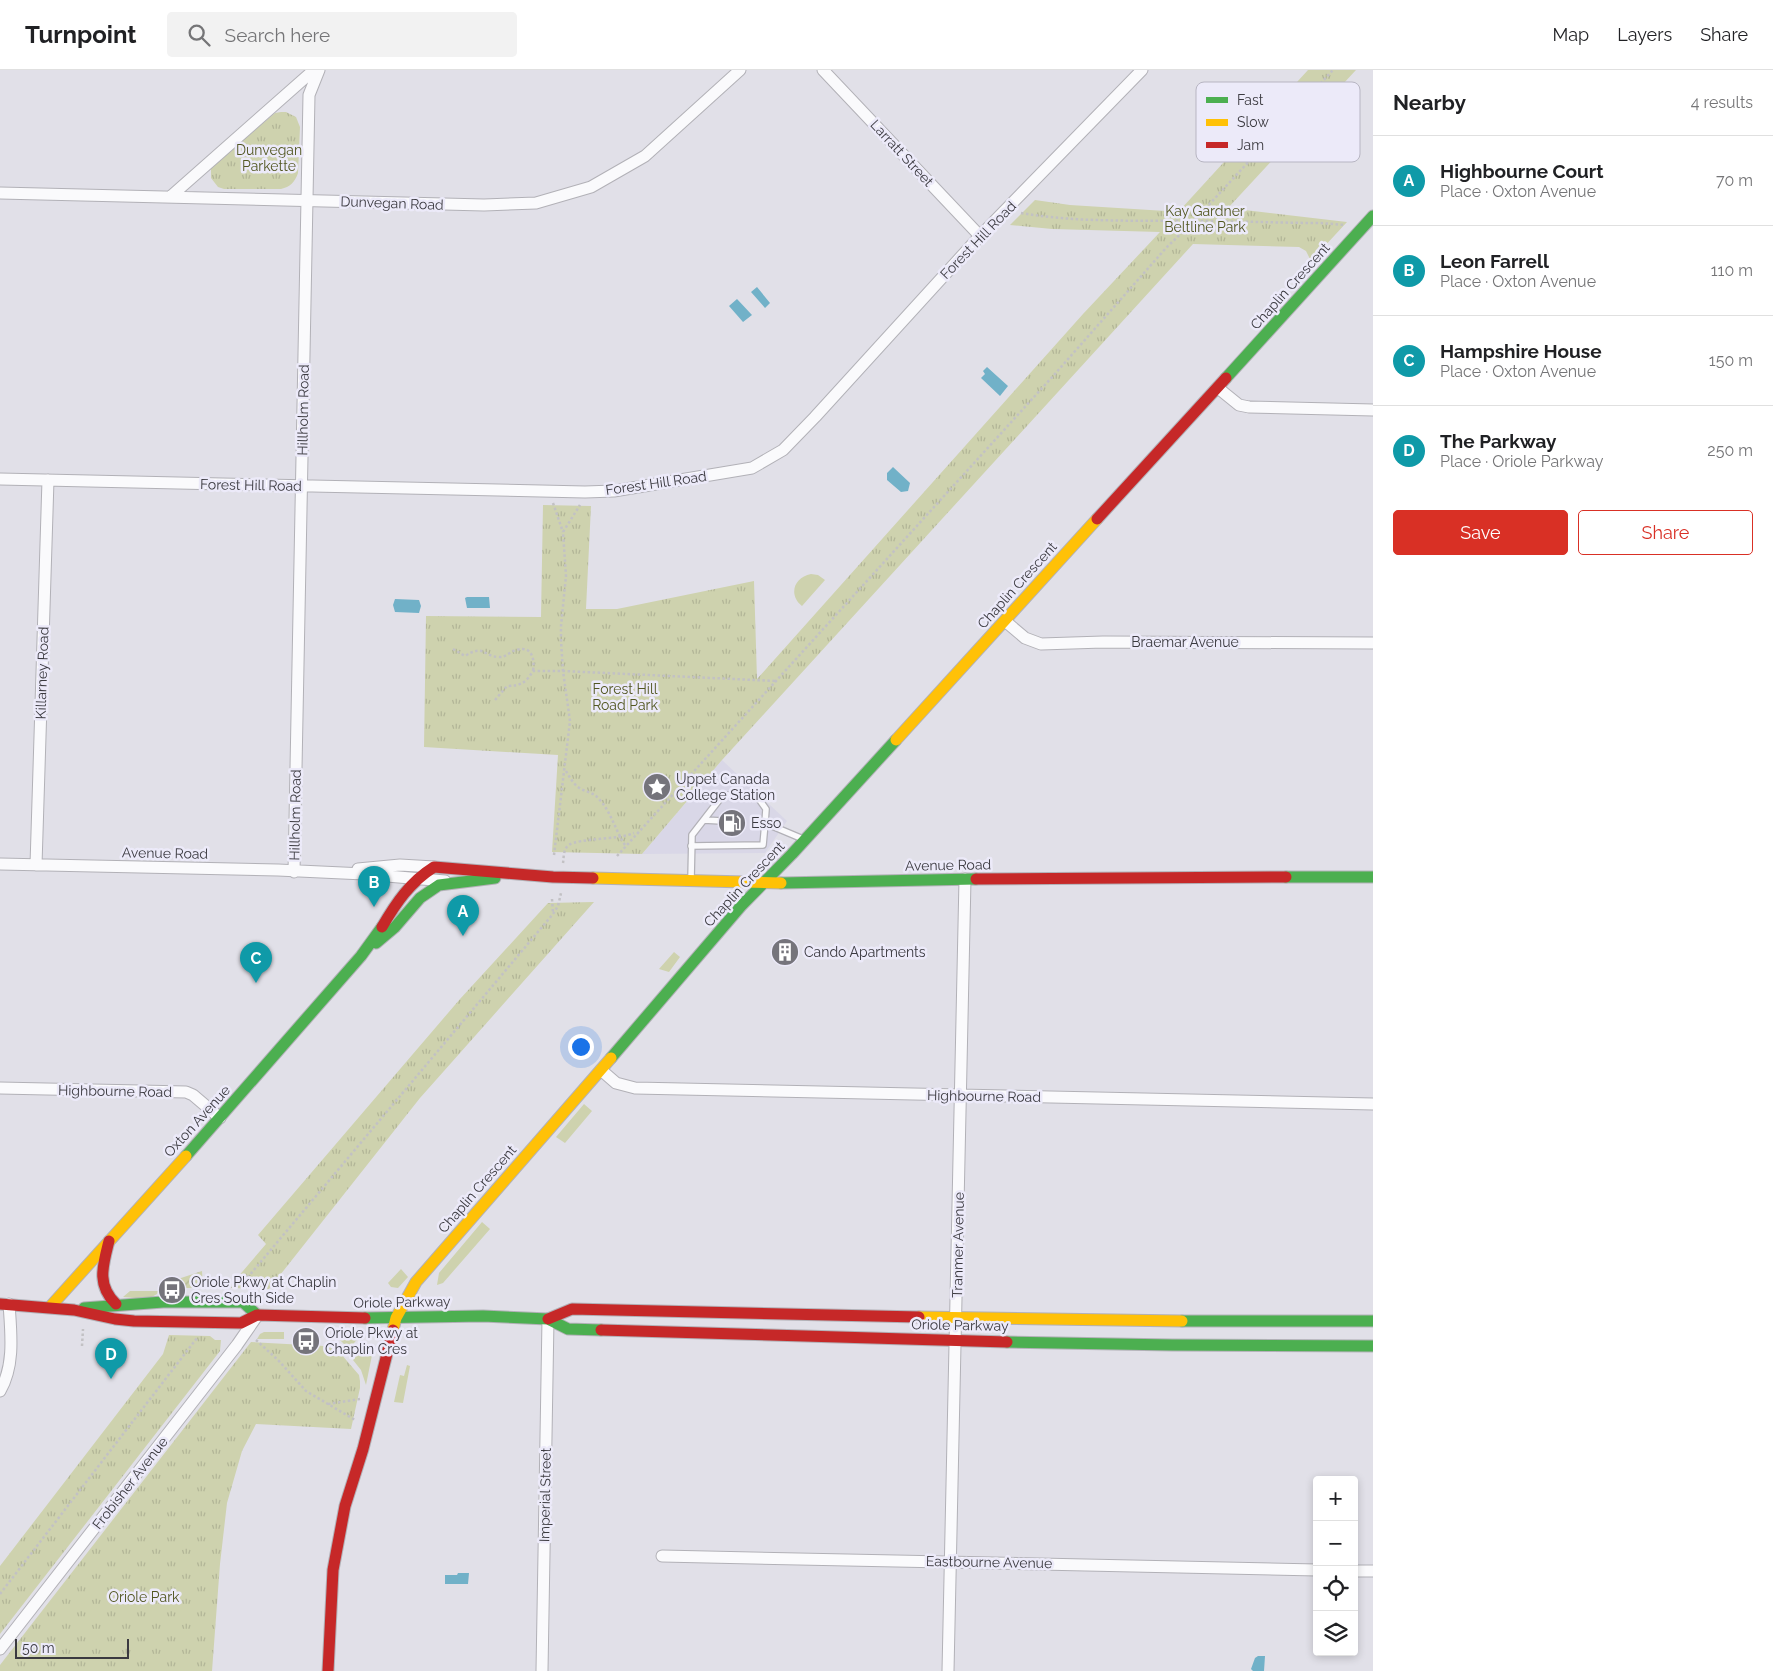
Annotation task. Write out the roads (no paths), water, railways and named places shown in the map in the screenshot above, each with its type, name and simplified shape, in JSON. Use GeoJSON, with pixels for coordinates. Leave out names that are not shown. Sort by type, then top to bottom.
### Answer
{"type":"FeatureCollection","features":[{"type":"Feature","properties":{"kind":"street"},"geometry":{"type":"LineString","coordinates":[[170,197],[314,70]]}},
{"type":"Feature","properties":{"kind":"street","name":"Hillholm Road"},"geometry":{"type":"LineString","coordinates":[[294,872],[309,95],[319,70]]}},
{"type":"Feature","properties":{"kind":"street","name":"Dunvegan Road"},"geometry":{"type":"LineString","coordinates":[[0,193],[484,205],[536,203],[591,187],[646,156],[740,70]]}},
{"type":"Feature","properties":{"kind":"street","name":"Larratt Street"},"geometry":{"type":"LineString","coordinates":[[824,70],[980,236]]}},
{"type":"Feature","properties":{"kind":"street","name":"Forest Hill Road"},"geometry":{"type":"LineString","coordinates":[[0,479],[585,492],[614,491],[752,468],[783,450],[980,236],[1142,70]]}},
{"type":"Feature","properties":{"kind":"street","name":"Chaplin Crescent"},"geometry":{"type":"LineString","coordinates":[[328,1671],[333,1570],[345,1506],[363,1449],[396,1318],[416,1282],[741,906],[805,840],[1373,216]]}},
{"type":"Feature","properties":{"kind":"street"},"geometry":{"type":"LineString","coordinates":[[1218,388],[1239,405],[1250,407],[1373,410]]}},
{"type":"Feature","properties":{"kind":"street","name":"Killarney Road"},"geometry":{"type":"LineString","coordinates":[[36,865],[48,480]]}},
{"type":"Feature","properties":{"kind":"street","name":"Braemar Avenue"},"geometry":{"type":"LineString","coordinates":[[1005,621],[1025,638],[1042,644],[1103,642],[1373,643]]}},
{"type":"Feature","properties":{"kind":"street","name":"Avenue Road"},"geometry":{"type":"LineString","coordinates":[[0,864],[329,872],[463,881],[523,875]]}},
{"type":"Feature","properties":{"kind":"street","name":"Avenue Road"},"geometry":{"type":"LineString","coordinates":[[329,872],[400,865],[484,870],[523,875],[764,883],[965,879],[1373,877]]}},
{"type":"Feature","properties":{"kind":"street","name":"Oxton Avenue"},"geometry":{"type":"LineString","coordinates":[[50,1307],[220,1118],[364,952],[415,879],[434,867]]}},
{"type":"Feature","properties":{"kind":"street","name":"Tranmer Avenue"},"geometry":{"type":"LineString","coordinates":[[948,1671],[965,879]]}},
{"type":"Feature","properties":{"kind":"street","name":"Oxton Avenue"},"geometry":{"type":"LineString","coordinates":[[364,952],[395,927],[420,898],[428,892],[440,885],[463,881]]}},
{"type":"Feature","properties":{"kind":"street","name":"Highbourne Road"},"geometry":{"type":"LineString","coordinates":[[601,1070],[616,1083],[635,1088],[1373,1104]]}},
{"type":"Feature","properties":{"kind":"street","name":"Highbourne Road"},"geometry":{"type":"LineString","coordinates":[[0,1088],[186,1092],[193,1095],[220,1118]]}},
{"type":"Feature","properties":{"kind":"street"},"geometry":{"type":"LineString","coordinates":[[110,1240],[102,1276],[103,1285],[109,1299],[116,1304]]}},
{"type":"Feature","properties":{"kind":"street","name":"Oriole Parkway"},"geometry":{"type":"LineString","coordinates":[[74,1310],[116,1304],[196,1301],[243,1302],[257,1315]]}},
{"type":"Feature","properties":{"kind":"street"},"geometry":{"type":"LineString","coordinates":[[0,1392],[5,1382],[12,1348],[5,1304]]}},
{"type":"Feature","properties":{"kind":"street","name":"Oriole Parkway"},"geometry":{"type":"LineString","coordinates":[[5,1304],[74,1310],[134,1321],[241,1323],[257,1315],[396,1318],[426,1316],[548,1320],[568,1329],[956,1341],[1255,1347],[1373,1346]]}},
{"type":"Feature","properties":{"kind":"street","name":"Oriole Parkway"},"geometry":{"type":"LineString","coordinates":[[548,1320],[572,1309],[1273,1322],[1373,1321]]}},
{"type":"Feature","properties":{"kind":"street","name":"Frobisher Avenue"},"geometry":{"type":"LineString","coordinates":[[0,1649],[237,1345],[257,1315]]}},
{"type":"Feature","properties":{"kind":"street","name":"Imperial Street"},"geometry":{"type":"LineString","coordinates":[[542,1671],[548,1320]]}},
{"type":"Feature","properties":{"kind":"street","name":"Eastbourne Avenue"},"geometry":{"type":"LineString","coordinates":[[662,1556],[1313,1570]]}},
{"type":"Feature","properties":{"kind":"street"},"geometry":{"type":"LineString","coordinates":[[1358,1571],[1373,1571]]}},
{"type":"Feature","properties":{"kind":"lane"},"geometry":{"type":"LineString","coordinates":[[691,846],[763,845],[766,810],[756,794],[723,795],[692,835],[691,846],[691,881]]}},
{"type":"Feature","properties":{"kind":"lane"},"geometry":{"type":"LineString","coordinates":[[704,820],[722,821]]}},
{"type":"Feature","properties":{"kind":"lane"},"geometry":{"type":"LineString","coordinates":[[755,821],[765,823],[805,840]]}},
{"type":"Feature","properties":{"kind":"water"},"geometry":{"type":"Polygon","coordinates":[[[757,287],[770,303],[765,308],[751,292],[757,287]]]}},
{"type":"Feature","properties":{"kind":"water"},"geometry":{"type":"Polygon","coordinates":[[[737,299],[752,315],[743,322],[729,306],[737,299]]]}},
{"type":"Feature","properties":{"kind":"water"},"geometry":{"type":"Polygon","coordinates":[[[987,367],[1008,386],[1000,396],[981,378],[985,374],[983,371],[987,367]]]}},
{"type":"Feature","properties":{"kind":"water"},"geometry":{"type":"Polygon","coordinates":[[[893,467],[910,483],[908,491],[901,492],[887,480],[887,473],[893,467]]]}},
{"type":"Feature","properties":{"kind":"water"},"geometry":{"type":"Polygon","coordinates":[[[489,597],[490,608],[467,608],[465,598],[489,597]]]}},
{"type":"Feature","properties":{"kind":"water"},"geometry":{"type":"Polygon","coordinates":[[[395,599],[419,600],[421,606],[419,613],[395,612],[393,605],[395,599]]]}},
{"type":"Feature","properties":{"kind":"water"},"geometry":{"type":"Polygon","coordinates":[[[458,1573],[469,1573],[468,1584],[445,1584],[445,1575],[457,1575],[458,1573]]]}},
{"type":"Feature","properties":{"kind":"water"},"geometry":{"type":"Polygon","coordinates":[[[1265,1656],[1264,1671],[1253,1671],[1251,1669],[1255,1658],[1265,1656]]]}},
{"type":"Feature","properties":{"kind":"place","name":"Uppet Canada College Station"},"geometry":{"type":"Point","coordinates":[657,787]}},
{"type":"Feature","properties":{"kind":"place","name":"Esso"},"geometry":{"type":"Point","coordinates":[732,823]}},
{"type":"Feature","properties":{"kind":"place","name":"Leon Farrell"},"geometry":{"type":"Point","coordinates":[374,907]}},
{"type":"Feature","properties":{"kind":"place","name":"Highbourne Court"},"geometry":{"type":"Point","coordinates":[463,936]}},
{"type":"Feature","properties":{"kind":"place","name":"Cando Apartments"},"geometry":{"type":"Point","coordinates":[785,952]}},
{"type":"Feature","properties":{"kind":"place","name":"Hampshire House"},"geometry":{"type":"Point","coordinates":[256,983]}},
{"type":"Feature","properties":{"kind":"place","name":"Oriole Pkwy at Chaplin Cres South Side"},"geometry":{"type":"Point","coordinates":[172,1290]}},
{"type":"Feature","properties":{"kind":"place","name":"Oriole Pkwy at Chaplin Cres"},"geometry":{"type":"Point","coordinates":[306,1341]}},
{"type":"Feature","properties":{"kind":"place","name":"The Parkway"},"geometry":{"type":"Point","coordinates":[111,1379]}},
{"type":"Feature","properties":{"kind":"park label","name":"Dunvegan Parkette"},"geometry":{"type":"Point","coordinates":[269,158]}},
{"type":"Feature","properties":{"kind":"park label","name":"Kay Gardner Beltline Park"},"geometry":{"type":"Point","coordinates":[1205,220]}},
{"type":"Feature","properties":{"kind":"park label","name":"Forest Hill Road Park"},"geometry":{"type":"Point","coordinates":[625,698]}},
{"type":"Feature","properties":{"kind":"park label","name":"Oriole Park"},"geometry":{"type":"Point","coordinates":[144,1597]}}]}
